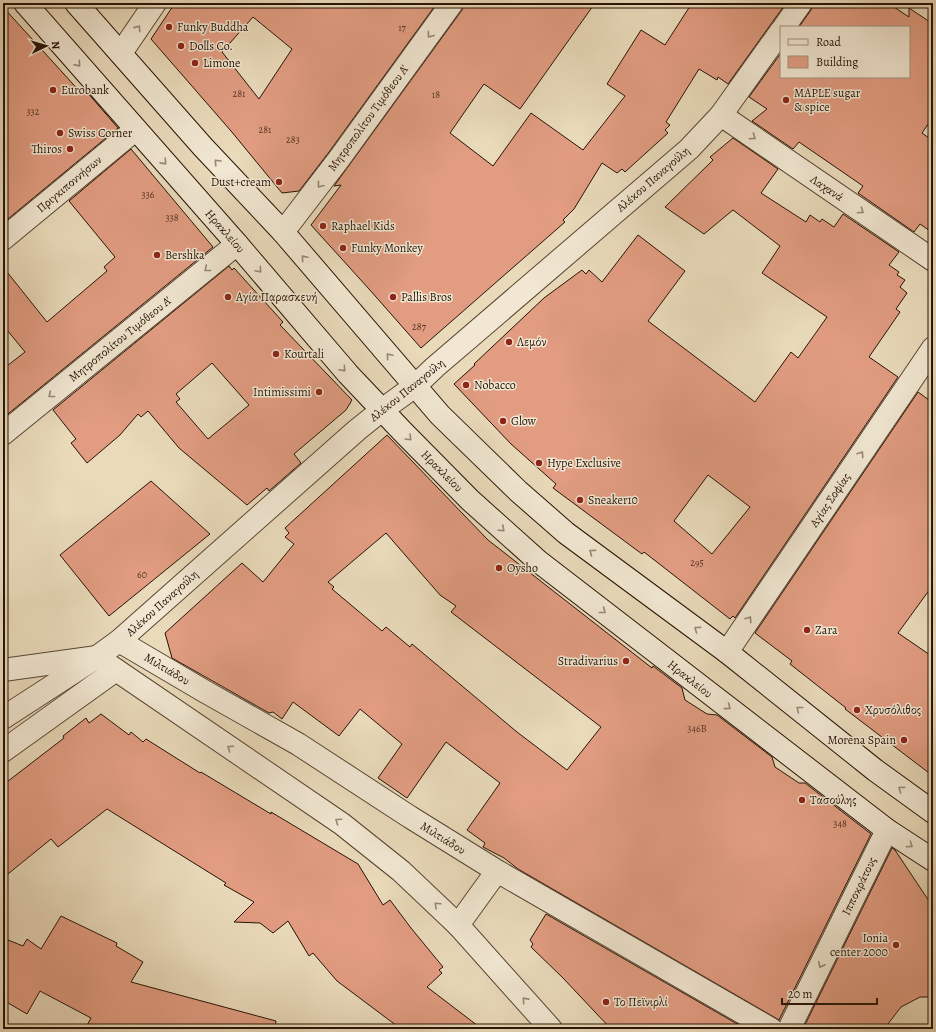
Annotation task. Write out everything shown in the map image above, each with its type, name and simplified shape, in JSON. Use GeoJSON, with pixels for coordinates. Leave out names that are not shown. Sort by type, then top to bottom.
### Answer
{"type":"FeatureCollection","features":[{"type":"Feature","properties":{"kind":"street","name":"Ηρακλείου"},"geometry":{"type":"LineString","coordinates":[[25,3],[135,130],[237,244],[348,374],[470,500],[538,561],[887,830],[933,860]]}},
{"type":"Feature","properties":{"kind":"street"},"geometry":{"type":"LineString","coordinates":[[76,3],[203,147],[283,232],[440,415],[518,491],[566,533],[727,652],[875,770],[933,812]]}},
{"type":"Feature","properties":{"kind":"street"},"geometry":{"type":"LineString","coordinates":[[121,53],[155,3]]}},
{"type":"Feature","properties":{"kind":"street","name":"Μητροπολίτου Τιμόθεου Α'"},"geometry":{"type":"LineString","coordinates":[[283,232],[340,159],[452,3]]}},
{"type":"Feature","properties":{"kind":"street"},"geometry":{"type":"LineString","coordinates":[[785,26],[801,3]]}},
{"type":"Feature","properties":{"kind":"street","name":"Αλέκου Παναγούλη"},"geometry":{"type":"LineString","coordinates":[[3,718],[119,641],[357,430],[415,386],[435,367],[688,149],[721,116],[780,32]]}},
{"type":"Feature","properties":{"kind":"street","name":"Λαχανά"},"geometry":{"type":"LineString","coordinates":[[721,116],[933,260]]}},
{"type":"Feature","properties":{"kind":"street","name":"Πριγκιποννήσων"},"geometry":{"type":"LineString","coordinates":[[3,239],[135,130]]}},
{"type":"Feature","properties":{"kind":"street","name":"Μητροπολίτου Τιμόθεου Α'"},"geometry":{"type":"LineString","coordinates":[[3,434],[237,244]]}},
{"type":"Feature","properties":{"kind":"street","name":"Αγίας Σοφίας"},"geometry":{"type":"LineString","coordinates":[[727,652],[933,348]]}},
{"type":"Feature","properties":{"kind":"street","name":"Μιλτιάδου"},"geometry":{"type":"LineString","coordinates":[[119,641],[204,692],[298,744],[410,817],[497,871],[771,1029]]}},
{"type":"Feature","properties":{"kind":"street"},"geometry":{"type":"LineString","coordinates":[[3,670],[97,657],[342,824],[401,871],[458,925],[551,1029]]}},
{"type":"Feature","properties":{"kind":"street"},"geometry":{"type":"LineString","coordinates":[[3,751],[116,670]]}},
{"type":"Feature","properties":{"kind":"street","name":"Ιπποκράτους"},"geometry":{"type":"LineString","coordinates":[[789,1029],[887,830]]}},
{"type":"Feature","properties":{"kind":"street"},"geometry":{"type":"LineString","coordinates":[[458,925],[497,871]]}},
{"type":"Feature","properties":{"kind":"building"},"geometry":{"type":"Polygon","coordinates":[[[175,3],[437,3],[299,191],[282,193],[231,131],[151,39],[175,3]],[[253,17],[222,52],[259,99],[292,49],[253,17]]]}},
{"type":"Feature","properties":{"kind":"building"},"geometry":{"type":"Polygon","coordinates":[[[464,3],[595,3],[520,109],[484,84],[450,133],[493,166],[531,113],[583,150],[625,96],[607,84],[641,30],[665,45],[692,3],[786,3],[728,84],[718,77],[717,80],[699,69],[666,122],[670,125],[665,130],[668,133],[625,172],[622,169],[617,173],[602,163],[574,209],[563,220],[565,222],[421,348],[311,225],[341,185],[334,186],[462,10],[464,3]]]}},
{"type":"Feature","properties":{"kind":"building"},"geometry":{"type":"Polygon","coordinates":[[[813,3],[888,3],[909,17],[909,8],[933,24],[933,117],[922,133],[933,141],[933,233],[920,224],[914,232],[858,193],[863,186],[799,142],[793,149],[752,121],[767,109],[749,97],[780,54],[780,78],[910,78],[910,26],[800,26],[811,10],[813,3]]]}},
{"type":"Feature","properties":{"kind":"building"},"geometry":{"type":"Polygon","coordinates":[[[3,7],[82,94],[86,91],[118,128],[3,223],[3,7]]]}},
{"type":"Feature","properties":{"kind":"building"},"geometry":{"type":"Polygon","coordinates":[[[733,138],[778,169],[761,193],[806,222],[810,215],[820,222],[822,219],[834,227],[843,214],[899,252],[889,265],[899,272],[897,275],[905,280],[900,287],[907,293],[896,309],[900,312],[869,357],[898,377],[735,618],[733,616],[730,619],[644,552],[642,554],[553,488],[556,484],[511,444],[454,384],[544,298],[582,270],[586,274],[589,270],[602,282],[638,235],[685,271],[648,321],[755,402],[791,352],[798,358],[827,317],[762,273],[780,246],[733,210],[704,234],[665,207],[713,160],[710,157],[733,138]],[[708,475],[674,521],[712,554],[750,507],[708,475]]]}},
{"type":"Feature","properties":{"kind":"building"},"geometry":{"type":"Polygon","coordinates":[[[131,149],[213,247],[3,418],[3,369],[25,352],[3,325],[3,267],[47,322],[107,271],[104,267],[115,257],[69,201],[131,149]]]}},
{"type":"Feature","properties":{"kind":"building"},"geometry":{"type":"Polygon","coordinates":[[[229,266],[232,270],[234,268],[283,322],[280,325],[352,400],[346,410],[294,454],[301,463],[269,491],[267,488],[247,505],[179,448],[148,411],[141,417],[138,414],[120,435],[87,463],[71,443],[76,439],[53,410],[229,266]],[[212,363],[176,394],[180,399],[176,402],[208,439],[249,405],[212,363]]]}},
{"type":"Feature","properties":{"kind":"building"},"geometry":{"type":"Polygon","coordinates":[[[918,392],[933,403],[933,585],[898,633],[933,657],[933,776],[845,709],[846,708],[790,664],[792,661],[755,633],[918,392]]]}},
{"type":"Feature","properties":{"kind":"building"},"geometry":{"type":"Polygon","coordinates":[[[387,435],[488,540],[652,668],[653,666],[682,688],[685,700],[707,714],[717,715],[772,757],[775,767],[799,783],[805,783],[871,834],[779,1020],[518,869],[504,858],[483,847],[485,843],[467,830],[500,783],[446,742],[407,798],[378,778],[402,744],[360,709],[339,736],[293,702],[282,719],[273,712],[269,713],[172,658],[165,633],[242,563],[263,582],[294,544],[285,537],[289,533],[285,528],[387,435]],[[386,533],[328,582],[334,587],[332,589],[382,631],[386,627],[410,647],[412,644],[517,732],[567,770],[601,727],[451,612],[456,606],[440,595],[386,533]]]}},
{"type":"Feature","properties":{"kind":"building"},"geometry":{"type":"Polygon","coordinates":[[[151,481],[210,534],[109,616],[60,555],[151,481]]]}},
{"type":"Feature","properties":{"kind":"building"},"geometry":{"type":"Polygon","coordinates":[[[101,714],[129,735],[131,732],[143,742],[146,739],[200,773],[201,772],[271,814],[271,812],[358,864],[383,905],[390,900],[443,967],[439,970],[442,973],[427,987],[482,1029],[401,1029],[337,981],[313,953],[309,956],[288,921],[273,933],[260,923],[234,922],[254,902],[224,885],[226,883],[107,809],[58,847],[51,839],[3,878],[3,785],[64,738],[63,736],[86,718],[89,723],[101,714]]]}},
{"type":"Feature","properties":{"kind":"building","name":"Ionia center 2000"},"geometry":{"type":"Polygon","coordinates":[[[892,848],[895,850],[933,907],[933,997],[920,997],[901,1007],[884,1029],[803,1029],[892,848]]]}},
{"type":"Feature","properties":{"kind":"building"},"geometry":{"type":"Polygon","coordinates":[[[546,914],[746,1029],[611,1029],[563,978],[531,947],[533,944],[530,940],[546,914]]]}},
{"type":"Feature","properties":{"kind":"building"},"geometry":{"type":"Polygon","coordinates":[[[61,916],[117,943],[116,946],[143,962],[131,982],[276,1021],[275,1029],[85,1029],[91,1018],[40,991],[27,1014],[3,1000],[3,958],[8,940],[23,946],[27,939],[41,949],[61,916]]]}},
{"type":"Feature","properties":{"kind":"place","name":"Funky Buddha"},"geometry":{"type":"Point","coordinates":[169,27]}},
{"type":"Feature","properties":{"kind":"place","name":"Dolls Co."},"geometry":{"type":"Point","coordinates":[181,46]}},
{"type":"Feature","properties":{"kind":"place","name":"Limone"},"geometry":{"type":"Point","coordinates":[195,63]}},
{"type":"Feature","properties":{"kind":"place","name":"Eurobank"},"geometry":{"type":"Point","coordinates":[53,90]}},
{"type":"Feature","properties":{"kind":"place","name":"MAPLE sugar & spice"},"geometry":{"type":"Point","coordinates":[786,100]}},
{"type":"Feature","properties":{"kind":"place","name":"Swiss Corner"},"geometry":{"type":"Point","coordinates":[60,133]}},
{"type":"Feature","properties":{"kind":"place","name":"Thiros"},"geometry":{"type":"Point","coordinates":[70,149]}},
{"type":"Feature","properties":{"kind":"place","name":"Dust+cream"},"geometry":{"type":"Point","coordinates":[279,182]}},
{"type":"Feature","properties":{"kind":"place","name":"Raphael Kids"},"geometry":{"type":"Point","coordinates":[323,226]}},
{"type":"Feature","properties":{"kind":"place","name":"Funky Monkey"},"geometry":{"type":"Point","coordinates":[343,248]}},
{"type":"Feature","properties":{"kind":"place","name":"Bershka"},"geometry":{"type":"Point","coordinates":[157,255]}},
{"type":"Feature","properties":{"kind":"place","name":"Αγία Παρασκευή"},"geometry":{"type":"Point","coordinates":[228,297]}},
{"type":"Feature","properties":{"kind":"place","name":"Pallis Bros"},"geometry":{"type":"Point","coordinates":[393,297]}},
{"type":"Feature","properties":{"kind":"place","name":"Λεμόν"},"geometry":{"type":"Point","coordinates":[509,342]}},
{"type":"Feature","properties":{"kind":"place","name":"Kourtali"},"geometry":{"type":"Point","coordinates":[276,354]}},
{"type":"Feature","properties":{"kind":"place","name":"Nobacco"},"geometry":{"type":"Point","coordinates":[466,385]}},
{"type":"Feature","properties":{"kind":"place","name":"Intimissimi"},"geometry":{"type":"Point","coordinates":[319,392]}},
{"type":"Feature","properties":{"kind":"place","name":"Glow"},"geometry":{"type":"Point","coordinates":[503,421]}},
{"type":"Feature","properties":{"kind":"place","name":"Hype Exclusive"},"geometry":{"type":"Point","coordinates":[539,463]}},
{"type":"Feature","properties":{"kind":"place","name":"Sneaker10"},"geometry":{"type":"Point","coordinates":[580,500]}},
{"type":"Feature","properties":{"kind":"place","name":"Oysho"},"geometry":{"type":"Point","coordinates":[499,568]}},
{"type":"Feature","properties":{"kind":"place","name":"Zara"},"geometry":{"type":"Point","coordinates":[807,630]}},
{"type":"Feature","properties":{"kind":"place","name":"Stradivarius"},"geometry":{"type":"Point","coordinates":[626,661]}},
{"type":"Feature","properties":{"kind":"place","name":"Χρυσόλιθος"},"geometry":{"type":"Point","coordinates":[857,710]}},
{"type":"Feature","properties":{"kind":"place","name":"Morena Spain"},"geometry":{"type":"Point","coordinates":[904,740]}},
{"type":"Feature","properties":{"kind":"place","name":"Τασούλης"},"geometry":{"type":"Point","coordinates":[802,800]}},
{"type":"Feature","properties":{"kind":"place","name":"Ionia center 2000"},"geometry":{"type":"Point","coordinates":[896,945]}},
{"type":"Feature","properties":{"kind":"place","name":"Το Πεϊνιρλί"},"geometry":{"type":"Point","coordinates":[606,1002]}}]}
